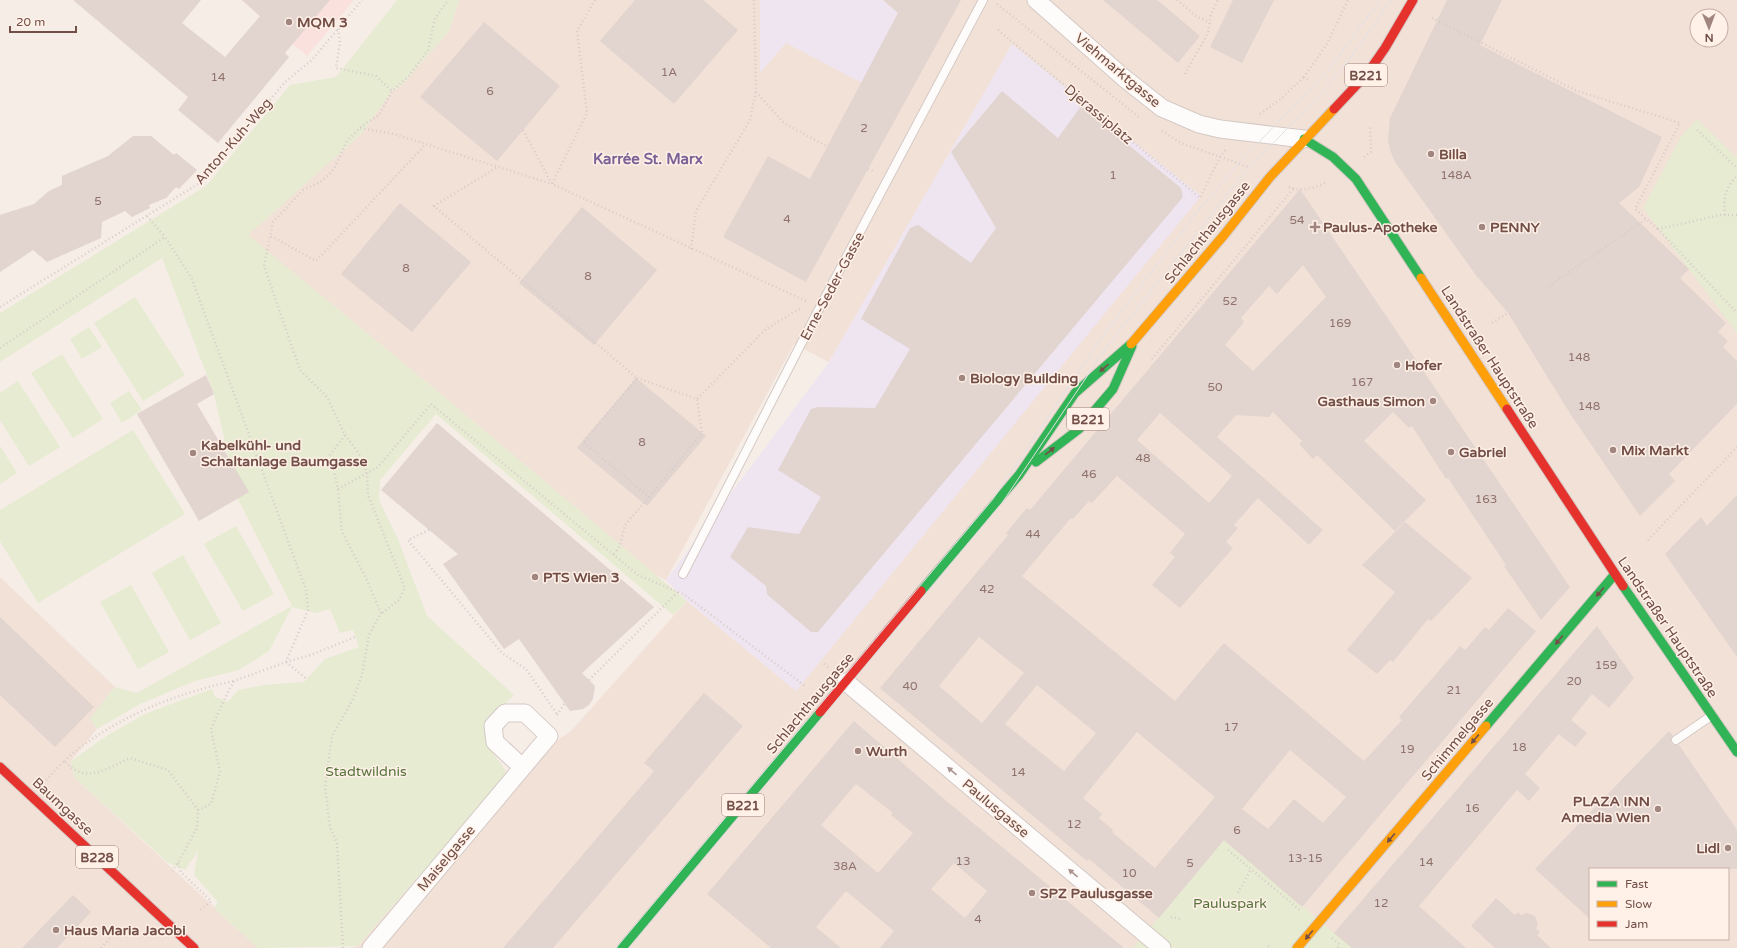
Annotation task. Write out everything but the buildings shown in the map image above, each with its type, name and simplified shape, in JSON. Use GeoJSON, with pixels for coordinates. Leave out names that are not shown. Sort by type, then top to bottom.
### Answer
{"type":"FeatureCollection","features":[{"type":"Feature","properties":{"kind":"main road","name":"B221"},"geometry":{"type":"LineString","coordinates":[[1304,139],[1367,74],[1385,48],[1414,0]]}},
{"type":"Feature","properties":{"kind":"main road","name":"Schlachthausgasse"},"geometry":{"type":"LineString","coordinates":[[622,948],[1019,475],[1075,393],[1133,342],[1224,235],[1270,177],[1304,139]]}},
{"type":"Feature","properties":{"kind":"main road","name":"Landstraßer Hauptstraße"},"geometry":{"type":"LineString","coordinates":[[1304,139],[1333,157],[1356,179],[1615,574],[1737,752]]}},
{"type":"Feature","properties":{"kind":"main road","name":"Schlachthausgasse"},"geometry":{"type":"LineString","coordinates":[[1019,475],[1079,429],[1113,389],[1133,342]]}},
{"type":"Feature","properties":{"kind":"main road","name":"Schimmelgasse"},"geometry":{"type":"LineString","coordinates":[[1297,948],[1615,574]]}},
{"type":"Feature","properties":{"kind":"main road","name":"Baumgasse"},"geometry":{"type":"LineString","coordinates":[[0,767],[194,948]]}},
{"type":"Feature","properties":{"kind":"street","name":"Viehmarktgasse"},"geometry":{"type":"LineString","coordinates":[[1036,0],[1124,78],[1168,111],[1199,124],[1220,129],[1304,139]]}},
{"type":"Feature","properties":{"kind":"street","name":"Paulusgasse"},"geometry":{"type":"LineString","coordinates":[[846,682],[1162,948]]}},
{"type":"Feature","properties":{"kind":"street","name":"Maiselgasse"},"geometry":{"type":"LineString","coordinates":[[371,948],[522,767]]}},
{"type":"Feature","properties":{"kind":"lane","name":"Erne-Seder-Gasse"},"geometry":{"type":"LineString","coordinates":[[683,574],[820,308],[983,0]]}},
{"type":"Feature","properties":{"kind":"lane"},"geometry":{"type":"LineString","coordinates":[[1676,740],[1712,716]]}},
{"type":"Feature","properties":{"kind":"path","name":"Anton-Kuh-Weg"},"geometry":{"type":"LineString","coordinates":[[0,307],[201,182],[285,82],[312,60],[362,0]]}},
{"type":"Feature","properties":{"kind":"path"},"geometry":{"type":"LineString","coordinates":[[343,948],[337,843],[330,827],[325,787],[332,736],[353,699],[362,675],[369,635],[381,613],[399,600],[405,588],[368,495],[366,472],[358,452],[345,435],[327,397],[300,370],[264,266],[273,222],[303,190],[322,181],[334,169],[347,140],[360,128],[379,115],[392,91],[409,76],[428,50],[435,18],[447,2],[446,0]]}},
{"type":"Feature","properties":{"kind":"path"},"geometry":{"type":"LineString","coordinates":[[552,184],[588,113],[577,30],[595,0]]}},
{"type":"Feature","properties":{"kind":"path"},"geometry":{"type":"LineString","coordinates":[[691,249],[696,211],[750,120],[756,91],[754,0]]}},
{"type":"Feature","properties":{"kind":"path"},"geometry":{"type":"LineString","coordinates":[[1177,0],[1196,16],[1210,23]]}},
{"type":"Feature","properties":{"kind":"path"},"geometry":{"type":"LineString","coordinates":[[1185,74],[1208,33],[1211,14],[1218,0]]}},
{"type":"Feature","properties":{"kind":"path"},"geometry":{"type":"LineString","coordinates":[[1308,79],[1304,77],[1326,44],[1348,0]]}},
{"type":"Feature","properties":{"kind":"path"},"geometry":{"type":"LineString","coordinates":[[1432,18],[1577,91],[1680,123],[1635,209],[1658,229],[1737,313]]}},
{"type":"Feature","properties":{"kind":"path"},"geometry":{"type":"LineString","coordinates":[[338,29],[340,42],[336,68],[376,76],[392,91]]}},
{"type":"Feature","properties":{"kind":"path","name":"Djerassiplatz"},"geometry":{"type":"LineString","coordinates":[[998,30],[1200,198],[1220,157]]}},
{"type":"Feature","properties":{"kind":"path"},"geometry":{"type":"LineString","coordinates":[[756,91],[784,123],[828,147]]}},
{"type":"Feature","properties":{"kind":"path"},"geometry":{"type":"LineString","coordinates":[[1358,160],[1371,152],[1370,125]]}},
{"type":"Feature","properties":{"kind":"path"},"geometry":{"type":"LineString","coordinates":[[360,128],[394,134],[552,184],[810,303],[766,329],[698,399]]}},
{"type":"Feature","properties":{"kind":"path"},"geometry":{"type":"LineString","coordinates":[[523,130],[552,184]]}},
{"type":"Feature","properties":{"kind":"path"},"geometry":{"type":"LineString","coordinates":[[1697,130],[1737,168]]}},
{"type":"Feature","properties":{"kind":"path"},"geometry":{"type":"LineString","coordinates":[[271,236],[316,261],[426,144]]}},
{"type":"Feature","properties":{"kind":"path"},"geometry":{"type":"LineString","coordinates":[[496,167],[434,206],[637,378],[698,399]]}},
{"type":"Feature","properties":{"kind":"path"},"geometry":{"type":"LineString","coordinates":[[1725,215],[1724,196],[1730,183],[1737,176]]}},
{"type":"Feature","properties":{"kind":"path"},"geometry":{"type":"LineString","coordinates":[[1152,360],[1294,189],[1312,188],[1330,180]]}},
{"type":"Feature","properties":{"kind":"path"},"geometry":{"type":"LineString","coordinates":[[1658,229],[1725,215],[1737,215]]}},
{"type":"Feature","properties":{"kind":"path"},"geometry":{"type":"LineString","coordinates":[[147,216],[165,237],[192,280],[306,590],[308,610],[286,662]]}},
{"type":"Feature","properties":{"kind":"path"},"geometry":{"type":"LineString","coordinates":[[1549,286],[1646,219]]}},
{"type":"Feature","properties":{"kind":"path"},"geometry":{"type":"LineString","coordinates":[[0,348],[165,237]]}},
{"type":"Feature","properties":{"kind":"path"},"geometry":{"type":"LineString","coordinates":[[1492,323],[1508,313]]}},
{"type":"Feature","properties":{"kind":"path"},"geometry":{"type":"LineString","coordinates":[[637,378],[583,442],[649,497]]}},
{"type":"Feature","properties":{"kind":"path"},"geometry":{"type":"LineString","coordinates":[[614,554],[620,546],[625,526],[702,433],[698,399]]}},
{"type":"Feature","properties":{"kind":"path"},"geometry":{"type":"LineString","coordinates":[[338,489],[366,472],[378,467],[431,404],[638,575],[685,595],[805,686]]}},
{"type":"Feature","properties":{"kind":"path"},"geometry":{"type":"LineString","coordinates":[[345,435],[330,455],[338,489],[342,532],[365,576],[381,613]]}},
{"type":"Feature","properties":{"kind":"path"},"geometry":{"type":"LineString","coordinates":[[1648,540],[1737,447]]}},
{"type":"Feature","properties":{"kind":"path"},"geometry":{"type":"LineString","coordinates":[[429,530],[408,540],[502,653],[526,669],[557,714]]}},
{"type":"Feature","properties":{"kind":"path"},"geometry":{"type":"LineString","coordinates":[[589,680],[678,592]]}},
{"type":"Feature","properties":{"kind":"path"},"geometry":{"type":"LineString","coordinates":[[31,796],[64,762],[88,741],[138,712],[202,688],[234,681],[286,662],[311,655],[355,637]]}},
{"type":"Feature","properties":{"kind":"path"},"geometry":{"type":"LineString","coordinates":[[286,662],[307,678]]}},
{"type":"Feature","properties":{"kind":"path"},"geometry":{"type":"LineString","coordinates":[[198,810],[211,804],[220,772],[211,729],[234,681]]}},
{"type":"Feature","properties":{"kind":"path"},"geometry":{"type":"LineString","coordinates":[[64,762],[72,770],[93,775],[130,758],[168,770],[198,810],[197,828],[172,871]]}},
{"type":"Feature","properties":{"kind":"path"},"geometry":{"type":"LineString","coordinates":[[1228,850],[1318,923],[1344,948]]}},
{"type":"Feature","properties":{"kind":"path"},"geometry":{"type":"LineString","coordinates":[[178,863],[181,872],[211,901],[198,912]]}},
{"type":"Feature","properties":{"kind":"path"},"geometry":{"type":"LineString","coordinates":[[1238,893],[1251,869]]}},
{"type":"Feature","properties":{"kind":"path"},"geometry":{"type":"LineString","coordinates":[[1171,917],[1182,919]]}},
{"type":"Feature","properties":{"kind":"path"},"geometry":{"type":"LineString","coordinates":[[101,948],[119,928]]}},
{"type":"Feature","properties":{"kind":"path"},"geometry":{"type":"LineString","coordinates":[[1338,948],[1339,944]]}},
{"type":"Feature","properties":{"kind":"path"},"geometry":{"type":"LineString","coordinates":[[1268,946],[1272,948]]}},
{"type":"Feature","properties":{"kind":"shaded area"},"geometry":{"type":"Polygon","coordinates":[[[241,0],[354,0],[307,56],[241,0]]]}},
{"type":"Feature","properties":{"kind":"shaded area"},"geometry":{"type":"Polygon","coordinates":[[[459,0],[1737,0],[1737,948],[349,948],[358,946],[508,774],[571,731],[687,601],[796,691],[1012,45],[829,362],[794,344],[666,580],[654,574],[436,390],[247,235],[361,134],[392,91],[401,86],[449,31],[459,0]]]}},
{"type":"Feature","properties":{"kind":"shaded area"},"geometry":{"type":"Polygon","coordinates":[[[760,0],[883,0],[898,13],[862,83],[786,43],[760,73],[760,0]]]}},
{"type":"Feature","properties":{"kind":"shaded area","name":"Biology Building"},"geometry":{"type":"Polygon","coordinates":[[[1012,44],[1201,196],[796,691],[687,601],[666,580],[829,362],[1012,44]]]}},
{"type":"Feature","properties":{"kind":"shaded area"},"geometry":{"type":"Polygon","coordinates":[[[0,577],[115,687],[91,718],[97,729],[71,761],[74,777],[258,948],[0,948],[0,577]]]}},
{"type":"Feature","properties":{"kind":"green space","name":"Stadtwildnis"},"geometry":{"type":"Polygon","coordinates":[[[397,0],[459,0],[449,31],[401,86],[392,91],[361,134],[248,235],[436,390],[687,601],[673,615],[436,414],[380,480],[379,500],[398,539],[427,616],[514,695],[488,721],[487,744],[508,774],[358,946],[258,948],[214,908],[218,902],[194,875],[198,851],[185,870],[167,862],[74,777],[71,761],[108,735],[147,713],[212,689],[215,697],[228,702],[238,690],[264,685],[304,682],[325,659],[359,647],[353,630],[340,633],[330,609],[316,613],[292,607],[269,651],[239,670],[195,681],[140,704],[97,729],[90,718],[115,687],[137,693],[292,606],[238,499],[214,394],[162,258],[0,362],[0,313],[206,186],[290,85],[336,77],[397,0]]]}},
{"type":"Feature","properties":{"kind":"green space"},"geometry":{"type":"Polygon","coordinates":[[[1697,119],[1737,158],[1737,333],[1643,208],[1681,137],[1697,119]]]}},
{"type":"Feature","properties":{"kind":"green space"},"geometry":{"type":"Polygon","coordinates":[[[135,297],[185,375],[143,401],[94,323],[135,297]]]}},
{"type":"Feature","properties":{"kind":"green space"},"geometry":{"type":"Polygon","coordinates":[[[89,327],[102,347],[82,359],[70,339],[89,327]]]}},
{"type":"Feature","properties":{"kind":"green space"},"geometry":{"type":"Polygon","coordinates":[[[62,354],[103,419],[73,438],[31,373],[62,354]]]}},
{"type":"Feature","properties":{"kind":"green space"},"geometry":{"type":"Polygon","coordinates":[[[18,381],[60,447],[29,466],[0,420],[0,393],[18,381]]]}},
{"type":"Feature","properties":{"kind":"green space"},"geometry":{"type":"Polygon","coordinates":[[[129,391],[142,410],[122,423],[110,403],[129,391]]]}},
{"type":"Feature","properties":{"kind":"green space"},"geometry":{"type":"Polygon","coordinates":[[[133,430],[185,514],[38,603],[0,541],[0,510],[133,430]]]}},
{"type":"Feature","properties":{"kind":"green space"},"geometry":{"type":"Polygon","coordinates":[[[0,446],[17,473],[0,484],[0,446]]]}},
{"type":"Feature","properties":{"kind":"green space"},"geometry":{"type":"Polygon","coordinates":[[[236,526],[274,594],[243,611],[204,544],[236,526]]]}},
{"type":"Feature","properties":{"kind":"green space"},"geometry":{"type":"Polygon","coordinates":[[[183,555],[221,623],[190,640],[152,573],[183,555]]]}},
{"type":"Feature","properties":{"kind":"green space"},"geometry":{"type":"Polygon","coordinates":[[[131,585],[169,652],[138,669],[100,602],[131,585]]]}},
{"type":"Feature","properties":{"kind":"green space","name":"Pauluspark"},"geometry":{"type":"Polygon","coordinates":[[[1224,840],[1352,948],[1133,948],[1224,840]]]}},
{"type":"Feature","properties":{"kind":"tram line"},"geometry":{"type":"LineString","coordinates":[[616,948],[993,499],[1102,337],[1201,207],[1239,163],[1329,69],[1380,0]]}},
{"type":"Feature","properties":{"kind":"tram line"},"geometry":{"type":"LineString","coordinates":[[629,948],[1002,503],[1106,348],[1242,176],[1323,91],[1346,64],[1391,0]]}},
{"type":"Feature","properties":{"kind":"traffic: fast"},"geometry":{"type":"LineString","coordinates":[[1304,139],[1333,157],[1356,179],[1421,278]]}},
{"type":"Feature","properties":{"kind":"traffic: fast"},"geometry":{"type":"LineString","coordinates":[[921,591],[1019,475],[1075,393],[1131,344]]}},
{"type":"Feature","properties":{"kind":"traffic: fast"},"geometry":{"type":"LineString","coordinates":[[1036,462],[1079,429],[1113,389],[1132,346]]}},
{"type":"Feature","properties":{"kind":"traffic: fast"},"geometry":{"type":"LineString","coordinates":[[1486,726],[1615,574]]}},
{"type":"Feature","properties":{"kind":"traffic: fast"},"geometry":{"type":"LineString","coordinates":[[1623,586],[1737,752]]}},
{"type":"Feature","properties":{"kind":"traffic: fast"},"geometry":{"type":"LineString","coordinates":[[622,948],[820,712]]}},
{"type":"Feature","properties":{"kind":"traffic: slow"},"geometry":{"type":"LineString","coordinates":[[1131,344],[1224,235],[1270,177],[1334,109]]}},
{"type":"Feature","properties":{"kind":"traffic: slow"},"geometry":{"type":"LineString","coordinates":[[1421,278],[1507,409]]}},
{"type":"Feature","properties":{"kind":"traffic: slow"},"geometry":{"type":"LineString","coordinates":[[1297,948],[1486,726]]}},
{"type":"Feature","properties":{"kind":"traffic: jam"},"geometry":{"type":"LineString","coordinates":[[1334,109],[1367,74],[1385,48],[1413,0]]}},
{"type":"Feature","properties":{"kind":"traffic: jam"},"geometry":{"type":"LineString","coordinates":[[1507,409],[1623,586]]}},
{"type":"Feature","properties":{"kind":"traffic: jam"},"geometry":{"type":"LineString","coordinates":[[820,712],[921,591]]}},
{"type":"Feature","properties":{"kind":"traffic: jam"},"geometry":{"type":"LineString","coordinates":[[0,767],[194,948]]}},
{"type":"Feature","properties":{"kind":"place","name":"MQM 3"},"geometry":{"type":"Point","coordinates":[289,22]}},
{"type":"Feature","properties":{"kind":"place","name":"Billa"},"geometry":{"type":"Point","coordinates":[1431,154]}},
{"type":"Feature","properties":{"kind":"place","name":"Paulus-Apotheke"},"geometry":{"type":"Point","coordinates":[1315,227]}},
{"type":"Feature","properties":{"kind":"place","name":"PENNY"},"geometry":{"type":"Point","coordinates":[1482,227]}},
{"type":"Feature","properties":{"kind":"place","name":"Hofer"},"geometry":{"type":"Point","coordinates":[1397,365]}},
{"type":"Feature","properties":{"kind":"place","name":"Biology Building"},"geometry":{"type":"Point","coordinates":[962,378]}},
{"type":"Feature","properties":{"kind":"place","name":"Gasthaus Simon"},"geometry":{"type":"Point","coordinates":[1433,401]}},
{"type":"Feature","properties":{"kind":"place","name":"Mix Markt"},"geometry":{"type":"Point","coordinates":[1613,450]}},
{"type":"Feature","properties":{"kind":"place","name":"Gabriel"},"geometry":{"type":"Point","coordinates":[1451,452]}},
{"type":"Feature","properties":{"kind":"place","name":"Kabelkühl- und Schaltanlage Baumgasse"},"geometry":{"type":"Point","coordinates":[193,453]}},
{"type":"Feature","properties":{"kind":"place","name":"PTS Wien 3"},"geometry":{"type":"Point","coordinates":[535,577]}},
{"type":"Feature","properties":{"kind":"place","name":"Wurth"},"geometry":{"type":"Point","coordinates":[858,751]}},
{"type":"Feature","properties":{"kind":"place","name":"PLAZA INN Amedia Wien"},"geometry":{"type":"Point","coordinates":[1658,809]}},
{"type":"Feature","properties":{"kind":"place","name":"Lidl"},"geometry":{"type":"Point","coordinates":[1728,848]}},
{"type":"Feature","properties":{"kind":"place","name":"SPZ Paulusgasse"},"geometry":{"type":"Point","coordinates":[1032,893]}},
{"type":"Feature","properties":{"kind":"place","name":"Haus Maria Jacobi"},"geometry":{"type":"Point","coordinates":[56,930]}},
{"type":"Feature","properties":{"kind":"district","name":"Karrée St. Marx"},"geometry":{"type":"Point","coordinates":[648,159]}}]}
